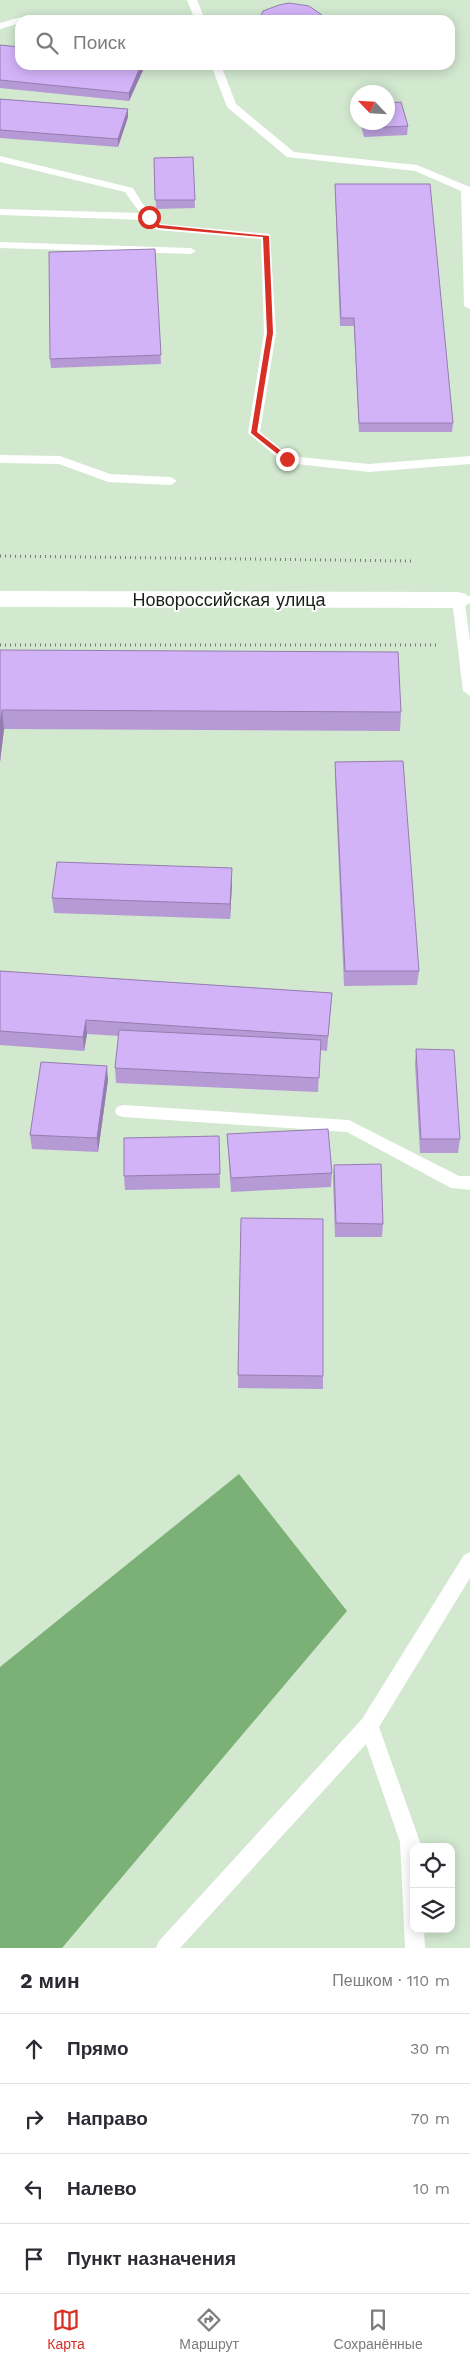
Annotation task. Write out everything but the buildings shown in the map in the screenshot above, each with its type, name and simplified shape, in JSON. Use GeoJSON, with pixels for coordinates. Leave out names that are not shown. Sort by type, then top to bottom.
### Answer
{"type":"FeatureCollection","features":[{"type":"Feature","properties":{"kind":"street","name":"Новороссийская улица"},"geometry":{"type":"LineString","coordinates":[[0,599],[464,600]]}},
{"type":"Feature","properties":{"kind":"lane"},"geometry":{"type":"LineString","coordinates":[[192,0],[198,15]]}},
{"type":"Feature","properties":{"kind":"lane"},"geometry":{"type":"LineString","coordinates":[[0,26],[15,22]]}},
{"type":"Feature","properties":{"kind":"lane"},"geometry":{"type":"LineString","coordinates":[[218,70],[231,106],[291,155],[417,168],[466,189],[470,306]]}},
{"type":"Feature","properties":{"kind":"lane"},"geometry":{"type":"LineString","coordinates":[[0,159],[129,190],[138,205],[158,226],[266,236],[270,333],[254,433],[287,459],[370,468],[470,460]]}},
{"type":"Feature","properties":{"kind":"lane"},"geometry":{"type":"LineString","coordinates":[[0,212],[149,217]]}},
{"type":"Feature","properties":{"kind":"lane"},"geometry":{"type":"LineString","coordinates":[[0,245],[191,251]]}},
{"type":"Feature","properties":{"kind":"lane"},"geometry":{"type":"LineString","coordinates":[[0,459],[60,460],[108,478],[171,480]]}},
{"type":"Feature","properties":{"kind":"lane"},"geometry":{"type":"LineString","coordinates":[[464,600],[464,646],[470,691]]}},
{"type":"Feature","properties":{"kind":"lane"},"geometry":{"type":"LineString","coordinates":[[123,1111],[348,1126],[457,1183],[470,1183]]}},
{"type":"Feature","properties":{"kind":"lane"},"geometry":{"type":"LineString","coordinates":[[166,1948],[369,1726],[470,1561]]}},
{"type":"Feature","properties":{"kind":"lane"},"geometry":{"type":"LineString","coordinates":[[369,1726],[410,1842],[412,1888]]}},
{"type":"Feature","properties":{"kind":"lane"},"geometry":{"type":"LineString","coordinates":[[414,1933],[415,1948]]}},
{"type":"Feature","properties":{"kind":"path"},"geometry":{"type":"LineString","coordinates":[[0,556],[413,561]]}},
{"type":"Feature","properties":{"kind":"path"},"geometry":{"type":"LineString","coordinates":[[0,645],[464,646]]}},
{"type":"Feature","properties":{"kind":"green space"},"geometry":{"type":"Polygon","coordinates":[[[239,1474],[347,1611],[62,1948],[0,1948],[0,1667],[239,1474]]]}},
{"type":"Feature","properties":{"kind":"route"},"geometry":{"type":"LineString","coordinates":[[149,217],[158,226],[266,236],[270,333],[254,433],[287,459]]}}]}
